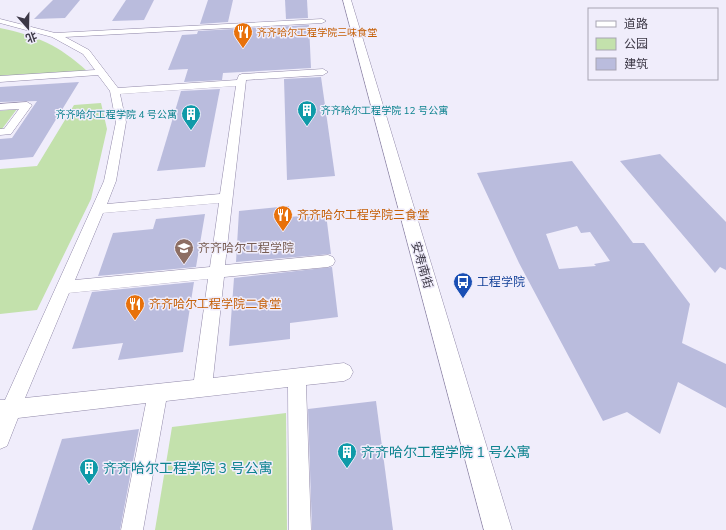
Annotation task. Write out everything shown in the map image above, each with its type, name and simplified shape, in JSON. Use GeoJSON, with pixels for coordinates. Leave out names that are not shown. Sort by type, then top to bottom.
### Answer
{"type":"FeatureCollection","features":[{"type":"Feature","properties":{"kind":"street","name":"安寿南街"},"geometry":{"type":"LineString","coordinates":[[347,0],[498,530]]}},
{"type":"Feature","properties":{"kind":"street"},"geometry":{"type":"LineString","coordinates":[[0,21],[55,35],[86,52],[115,90],[121,122],[110,181],[64,287],[5,410],[0,439]]}},
{"type":"Feature","properties":{"kind":"street"},"geometry":{"type":"LineString","coordinates":[[55,35],[322,22]]}},
{"type":"Feature","properties":{"kind":"street"},"geometry":{"type":"LineString","coordinates":[[0,79],[102,72]]}},
{"type":"Feature","properties":{"kind":"street"},"geometry":{"type":"LineString","coordinates":[[202,388],[242,77],[323,72]]}},
{"type":"Feature","properties":{"kind":"street"},"geometry":{"type":"LineString","coordinates":[[115,90],[241,83]]}},
{"type":"Feature","properties":{"kind":"street"},"geometry":{"type":"LineString","coordinates":[[0,107],[27,105],[7,132],[0,132]]}},
{"type":"Feature","properties":{"kind":"street"},"geometry":{"type":"LineString","coordinates":[[98,209],[226,198]]}},
{"type":"Feature","properties":{"kind":"street"},"geometry":{"type":"LineString","coordinates":[[64,287],[328,261]]}},
{"type":"Feature","properties":{"kind":"street"},"geometry":{"type":"LineString","coordinates":[[5,410],[344,372]]}},
{"type":"Feature","properties":{"kind":"street"},"geometry":{"type":"LineString","coordinates":[[297,378],[300,530]]}},
{"type":"Feature","properties":{"kind":"street"},"geometry":{"type":"LineString","coordinates":[[132,530],[158,393]]}},
{"type":"Feature","properties":{"kind":"green space"},"geometry":{"type":"Polygon","coordinates":[[[0,28],[37,38],[67,54],[87,71],[0,76],[0,28]]]}},
{"type":"Feature","properties":{"kind":"green space"},"geometry":{"type":"Polygon","coordinates":[[[101,103],[107,129],[91,199],[37,310],[0,314],[0,169],[37,166],[74,105],[101,103]]]}},
{"type":"Feature","properties":{"kind":"green space"},"geometry":{"type":"Polygon","coordinates":[[[17,109],[2,129],[0,129],[0,111],[17,109]]]}},
{"type":"Feature","properties":{"kind":"green space"},"geometry":{"type":"Polygon","coordinates":[[[286,413],[287,530],[155,530],[172,427],[286,413]]]}},
{"type":"Feature","properties":{"kind":"building"},"geometry":{"type":"Polygon","coordinates":[[[53,0],[80,0],[65,18],[34,19],[53,0]]]}},
{"type":"Feature","properties":{"kind":"building"},"geometry":{"type":"Polygon","coordinates":[[[126,0],[154,0],[144,20],[112,21],[126,0]]]}},
{"type":"Feature","properties":{"kind":"building"},"geometry":{"type":"Polygon","coordinates":[[[208,0],[233,0],[228,22],[200,24],[208,0]]]}},
{"type":"Feature","properties":{"kind":"building"},"geometry":{"type":"Polygon","coordinates":[[[285,0],[307,0],[308,18],[286,19],[285,0]]]}},
{"type":"Feature","properties":{"kind":"building","name":"齐齐哈尔工程学院三味食堂"},"geometry":{"type":"Polygon","coordinates":[[[309,25],[311,68],[223,73],[222,80],[184,82],[188,69],[168,70],[182,35],[197,34],[198,31],[309,25]]]}},
{"type":"Feature","properties":{"kind":"building","name":"齐齐哈尔工程学院 12 号公寓"},"geometry":{"type":"Polygon","coordinates":[[[321,77],[335,176],[287,180],[284,79],[321,77]]]}},
{"type":"Feature","properties":{"kind":"building"},"geometry":{"type":"Polygon","coordinates":[[[79,82],[33,157],[0,160],[0,139],[12,138],[37,101],[0,102],[0,87],[79,82]]]}},
{"type":"Feature","properties":{"kind":"building","name":"齐齐哈尔工程学院 4 号公寓"},"geometry":{"type":"Polygon","coordinates":[[[220,89],[205,167],[157,171],[181,91],[220,89]]]}},
{"type":"Feature","properties":{"kind":"building"},"geometry":{"type":"Polygon","coordinates":[[[660,154],[726,222],[726,270],[720,267],[715,273],[620,161],[660,154]]]}},
{"type":"Feature","properties":{"kind":"building"},"geometry":{"type":"Polygon","coordinates":[[[572,161],[633,243],[644,243],[690,304],[682,343],[726,364],[726,408],[678,382],[660,434],[627,412],[603,421],[519,263],[477,173],[572,161]],[[577,226],[546,234],[559,269],[596,266],[594,264],[610,261],[590,232],[581,233],[577,226]]]}},
{"type":"Feature","properties":{"kind":"building","name":"齐齐哈尔工程学院三食堂"},"geometry":{"type":"Polygon","coordinates":[[[289,206],[289,217],[326,214],[331,254],[236,262],[239,211],[289,206]]]}},
{"type":"Feature","properties":{"kind":"building"},"geometry":{"type":"Polygon","coordinates":[[[205,214],[196,267],[98,276],[113,233],[153,229],[156,219],[205,214]]]}},
{"type":"Feature","properties":{"kind":"building"},"geometry":{"type":"Polygon","coordinates":[[[332,267],[338,317],[290,323],[290,339],[229,346],[234,278],[332,267]]]}},
{"type":"Feature","properties":{"kind":"building","name":"齐齐哈尔工程学院二食堂"},"geometry":{"type":"Polygon","coordinates":[[[194,282],[183,352],[118,360],[123,343],[72,349],[92,292],[194,282]]]}},
{"type":"Feature","properties":{"kind":"building","name":"齐齐哈尔工程学院 1 号公寓"},"geometry":{"type":"Polygon","coordinates":[[[376,401],[393,530],[312,530],[308,409],[376,401]]]}},
{"type":"Feature","properties":{"kind":"building","name":"齐齐哈尔工程学院 3 号公寓"},"geometry":{"type":"Polygon","coordinates":[[[139,429],[120,530],[32,530],[62,439],[139,429]]]}},
{"type":"Feature","properties":{"kind":"place","name":"齐齐哈尔工程学院三味食堂"},"geometry":{"type":"Point","coordinates":[243,49]}},
{"type":"Feature","properties":{"kind":"place","name":"齐齐哈尔工程学院 12 号公寓"},"geometry":{"type":"Point","coordinates":[307,127]}},
{"type":"Feature","properties":{"kind":"place","name":"齐齐哈尔工程学院 4 号公寓"},"geometry":{"type":"Point","coordinates":[191,131]}},
{"type":"Feature","properties":{"kind":"place","name":"齐齐哈尔工程学院三食堂"},"geometry":{"type":"Point","coordinates":[283,232]}},
{"type":"Feature","properties":{"kind":"place","name":"齐齐哈尔工程学院"},"geometry":{"type":"Point","coordinates":[184,265]}},
{"type":"Feature","properties":{"kind":"place","name":"工程学院"},"geometry":{"type":"Point","coordinates":[463,299]}},
{"type":"Feature","properties":{"kind":"place","name":"齐齐哈尔工程学院二食堂"},"geometry":{"type":"Point","coordinates":[135,321]}},
{"type":"Feature","properties":{"kind":"place","name":"齐齐哈尔工程学院 1 号公寓"},"geometry":{"type":"Point","coordinates":[347,469]}},
{"type":"Feature","properties":{"kind":"place","name":"齐齐哈尔工程学院 3 号公寓"},"geometry":{"type":"Point","coordinates":[89,485]}}]}
